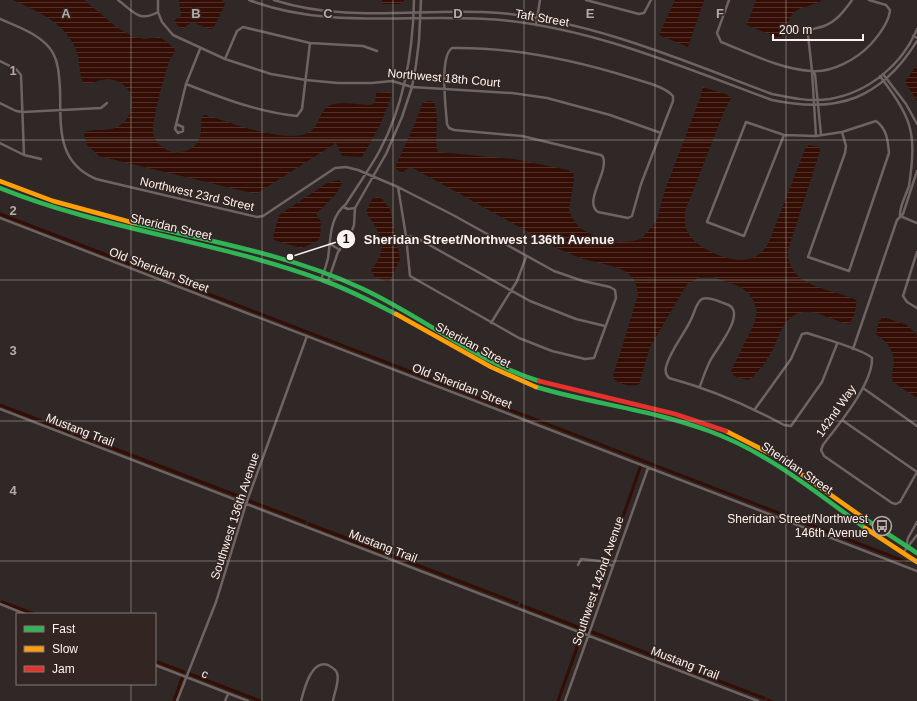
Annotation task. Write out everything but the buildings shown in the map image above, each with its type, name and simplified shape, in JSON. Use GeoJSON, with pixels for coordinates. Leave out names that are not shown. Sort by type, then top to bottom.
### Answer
{"type":"FeatureCollection","features":[{"type":"Feature","properties":{"kind":"main road","name":"Sheridan Street"},"geometry":{"type":"LineString","coordinates":[[0,181],[56,202],[261,253],[330,276],[382,299],[490,360],[529,377],[551,384],[671,412],[702,421],[731,433],[774,455],[875,526],[917,553]]}},
{"type":"Feature","properties":{"kind":"main road","name":"Sheridan Street"},"geometry":{"type":"LineString","coordinates":[[0,188],[53,208],[224,250],[321,279],[379,304],[487,365],[527,383],[555,392],[668,418],[728,438],[770,460],[917,562]]}},
{"type":"Feature","properties":{"kind":"street"},"geometry":{"type":"LineString","coordinates":[[118,0],[141,17],[149,17],[158,12]]}},
{"type":"Feature","properties":{"kind":"street","name":"Northwest 18th Court"},"geometry":{"type":"LineString","coordinates":[[158,0],[158,12],[166,28],[173,35],[200,49],[225,59],[271,74],[306,80],[372,84],[392,81],[412,87],[512,93],[547,98],[610,115],[661,133]]}},
{"type":"Feature","properties":{"kind":"street","name":"Taft Street"},"geometry":{"type":"LineString","coordinates":[[249,0],[283,10],[315,15],[360,19],[420,18],[501,20],[536,25],[615,43],[772,100],[797,106],[830,105],[850,100],[861,95],[887,78],[908,56],[917,39]]}},
{"type":"Feature","properties":{"kind":"street","name":"Taft Street"},"geometry":{"type":"LineString","coordinates":[[274,0],[316,9],[360,13],[500,13],[570,25],[615,37],[772,94],[796,99],[814,100],[829,99],[848,94],[883,74],[903,55],[917,29]]}},
{"type":"Feature","properties":{"kind":"street"},"geometry":{"type":"LineString","coordinates":[[321,279],[330,243],[333,221],[346,204],[386,138],[405,85],[410,64],[414,0]]}},
{"type":"Feature","properties":{"kind":"street"},"geometry":{"type":"LineString","coordinates":[[328,282],[340,250],[351,234],[354,225],[355,208],[386,154],[402,117],[412,87],[420,41],[420,0]]}},
{"type":"Feature","properties":{"kind":"street"},"geometry":{"type":"LineString","coordinates":[[536,25],[540,0]]}},
{"type":"Feature","properties":{"kind":"street"},"geometry":{"type":"LineString","coordinates":[[586,0],[639,14],[644,13],[651,0]]}},
{"type":"Feature","properties":{"kind":"street"},"geometry":{"type":"LineString","coordinates":[[729,0],[717,33],[721,42],[784,66],[812,71],[835,67],[853,58],[867,48],[882,30],[889,16],[890,10],[886,5],[869,0]]}},
{"type":"Feature","properties":{"kind":"street"},"geometry":{"type":"LineString","coordinates":[[816,136],[808,35],[809,32],[832,22],[842,14],[852,0]]}},
{"type":"Feature","properties":{"kind":"street"},"geometry":{"type":"LineString","coordinates":[[315,15],[316,9]]}},
{"type":"Feature","properties":{"kind":"street"},"geometry":{"type":"LineString","coordinates":[[360,13],[360,19]]}},
{"type":"Feature","properties":{"kind":"street"},"geometry":{"type":"LineString","coordinates":[[0,19],[41,39],[53,53],[59,75],[60,110]]}},
{"type":"Feature","properties":{"kind":"street"},"geometry":{"type":"LineString","coordinates":[[225,59],[237,31],[240,28],[248,27],[310,43],[363,46],[377,51]]}},
{"type":"Feature","properties":{"kind":"street"},"geometry":{"type":"LineString","coordinates":[[913,36],[917,39]]}},
{"type":"Feature","properties":{"kind":"street"},"geometry":{"type":"LineString","coordinates":[[186,84],[222,98],[256,108],[297,116],[301,112],[310,43]]}},
{"type":"Feature","properties":{"kind":"street"},"geometry":{"type":"LineString","coordinates":[[452,48],[462,48],[500,50],[581,63],[640,80],[670,92],[673,96],[673,101],[641,184],[632,216],[628,218],[598,212],[595,210],[593,205],[604,164],[603,157],[565,145],[522,136],[454,130],[449,128],[447,124],[444,89],[449,50],[452,48]]}},
{"type":"Feature","properties":{"kind":"street"},"geometry":{"type":"LineString","coordinates":[[176,124],[186,84],[200,49]]}},
{"type":"Feature","properties":{"kind":"street"},"geometry":{"type":"LineString","coordinates":[[0,61],[20,72],[24,155]]}},
{"type":"Feature","properties":{"kind":"street"},"geometry":{"type":"LineString","coordinates":[[812,71],[816,74],[821,135]]}},
{"type":"Feature","properties":{"kind":"street"},"geometry":{"type":"LineString","coordinates":[[883,74],[906,104],[917,124]]}},
{"type":"Feature","properties":{"kind":"street"},"geometry":{"type":"LineString","coordinates":[[880,76],[906,110],[916,136]]}},
{"type":"Feature","properties":{"kind":"street"},"geometry":{"type":"LineString","coordinates":[[0,103],[16,111],[23,112],[101,108],[107,103]]}},
{"type":"Feature","properties":{"kind":"street","name":"Northwest 23rd Street"},"geometry":{"type":"LineString","coordinates":[[60,110],[63,143],[68,156],[77,168],[96,179],[257,217],[263,216],[335,168],[346,167],[365,173],[398,187],[454,215],[526,257],[554,271],[584,281],[610,287],[615,290],[616,298],[606,326]]}},
{"type":"Feature","properties":{"kind":"street"},"geometry":{"type":"LineString","coordinates":[[784,135],[744,236],[707,222],[746,122],[784,135],[816,136],[842,132],[876,121],[882,125],[888,140],[889,154],[849,271],[808,257],[845,153],[846,146],[842,132]]}},
{"type":"Feature","properties":{"kind":"street"},"geometry":{"type":"LineString","coordinates":[[0,143],[24,155],[41,159]]}},
{"type":"Feature","properties":{"kind":"street"},"geometry":{"type":"LineString","coordinates":[[755,409],[788,364],[802,334],[807,333],[853,349],[900,216],[915,165],[917,149]]}},
{"type":"Feature","properties":{"kind":"street"},"geometry":{"type":"LineString","coordinates":[[900,216],[903,214],[917,171]]}},
{"type":"Feature","properties":{"kind":"street"},"geometry":{"type":"LineString","coordinates":[[398,187],[406,236],[410,276],[519,338],[552,351],[585,359],[594,358],[606,326],[550,310],[416,237],[406,236]]}},
{"type":"Feature","properties":{"kind":"street"},"geometry":{"type":"LineString","coordinates":[[343,207],[348,209],[355,208]]}},
{"type":"Feature","properties":{"kind":"street"},"geometry":{"type":"LineString","coordinates":[[900,216],[917,223]]}},
{"type":"Feature","properties":{"kind":"street","name":"Old Sheridan Street"},"geometry":{"type":"LineString","coordinates":[[0,218],[917,571]]}},
{"type":"Feature","properties":{"kind":"street"},"geometry":{"type":"LineString","coordinates":[[330,243],[340,250]]}},
{"type":"Feature","properties":{"kind":"street"},"geometry":{"type":"LineString","coordinates":[[917,252],[903,296],[907,302],[917,308]]}},
{"type":"Feature","properties":{"kind":"street"},"geometry":{"type":"LineString","coordinates":[[491,323],[517,281],[526,257]]}},
{"type":"Feature","properties":{"kind":"street"},"geometry":{"type":"LineString","coordinates":[[700,386],[710,361],[728,334],[735,316],[734,310],[730,305],[710,299],[703,299],[698,303],[689,324],[673,349],[666,368],[666,375],[669,378],[700,386],[755,409],[784,425],[791,426],[822,382],[837,344]]}},
{"type":"Feature","properties":{"kind":"street","name":"Southwest 136th Avenue"},"geometry":{"type":"LineString","coordinates":[[177,701],[216,602],[246,504],[307,336]]}},
{"type":"Feature","properties":{"kind":"street","name":"142nd Way"},"geometry":{"type":"LineString","coordinates":[[853,349],[872,358],[872,364],[863,388],[823,445],[822,450],[824,456],[892,503],[896,504],[900,502],[917,472]]}},
{"type":"Feature","properties":{"kind":"street"},"geometry":{"type":"LineString","coordinates":[[863,388],[917,426]]}},
{"type":"Feature","properties":{"kind":"street","name":"Mustang Trail"},"geometry":{"type":"LineString","coordinates":[[0,409],[758,701]]}},
{"type":"Feature","properties":{"kind":"street"},"geometry":{"type":"LineString","coordinates":[[842,420],[917,472]]}},
{"type":"Feature","properties":{"kind":"street","name":"Southwest 142nd Avenue"},"geometry":{"type":"LineString","coordinates":[[565,701],[648,467]]}},
{"type":"Feature","properties":{"kind":"street"},"geometry":{"type":"LineString","coordinates":[[903,553],[908,538],[917,522]]}},
{"type":"Feature","properties":{"kind":"street"},"geometry":{"type":"LineString","coordinates":[[906,547],[914,541],[917,535]]}},
{"type":"Feature","properties":{"kind":"street"},"geometry":{"type":"LineString","coordinates":[[578,565],[581,559],[600,561],[613,566]]}},
{"type":"Feature","properties":{"kind":"street"},"geometry":{"type":"LineString","coordinates":[[0,604],[22,613]]}},
{"type":"Feature","properties":{"kind":"street"},"geometry":{"type":"LineString","coordinates":[[301,701],[310,676],[317,666],[324,664],[332,667],[337,673],[337,683],[333,701]]}},
{"type":"Feature","properties":{"kind":"street","name":"c"},"geometry":{"type":"LineString","coordinates":[[156,665],[248,701]]}},
{"type":"Feature","properties":{"kind":"street"},"geometry":{"type":"LineString","coordinates":[[225,701],[228,694]]}},
{"type":"Feature","properties":{"kind":"shaded area"},"geometry":{"type":"Polygon","coordinates":[[[13,0],[84,0],[115,26],[133,37],[145,39],[160,37],[174,48],[175,51],[170,59],[162,84],[153,127],[153,133],[157,141],[163,148],[172,152],[187,151],[197,144],[201,135],[201,122],[204,115],[207,115],[209,118],[213,117],[261,132],[299,136],[312,130],[324,110],[331,105],[345,103],[371,105],[375,103],[376,93],[390,92],[392,95],[380,125],[362,157],[342,156],[336,143],[256,194],[99,156],[87,145],[84,135],[87,131],[115,128],[128,118],[132,103],[128,89],[122,84],[110,79],[84,83],[80,73],[78,55],[68,35],[43,15],[13,0]]]}},
{"type":"Feature","properties":{"kind":"shaded area"},"geometry":{"type":"Polygon","coordinates":[[[179,0],[221,0],[225,4],[213,29],[209,29],[192,22],[182,29],[175,23],[175,20],[181,15],[179,0]]]}},
{"type":"Feature","properties":{"kind":"shaded area"},"geometry":{"type":"Polygon","coordinates":[[[382,0],[405,0],[400,4],[382,4],[382,0]]]}},
{"type":"Feature","properties":{"kind":"shaded area"},"geometry":{"type":"Polygon","coordinates":[[[675,0],[704,0],[688,47],[659,35],[675,0]]]}},
{"type":"Feature","properties":{"kind":"shaded area"},"geometry":{"type":"Polygon","coordinates":[[[756,0],[822,0],[815,4],[796,10],[789,19],[784,33],[779,38],[747,25],[756,0]]]}},
{"type":"Feature","properties":{"kind":"shaded area"},"geometry":{"type":"Polygon","coordinates":[[[917,65],[917,101],[905,82],[917,65]]]}},
{"type":"Feature","properties":{"kind":"shaded area"},"geometry":{"type":"Polygon","coordinates":[[[703,87],[728,95],[731,99],[725,109],[685,211],[685,222],[688,233],[697,243],[720,256],[735,260],[746,260],[758,255],[769,242],[805,149],[809,145],[819,147],[820,151],[788,250],[789,261],[798,276],[806,282],[857,301],[854,316],[849,324],[811,312],[796,314],[790,318],[782,329],[773,349],[759,371],[748,380],[734,376],[731,371],[754,324],[757,312],[750,295],[741,287],[713,277],[700,277],[687,284],[650,347],[639,384],[633,386],[622,384],[613,378],[638,295],[633,278],[627,273],[613,266],[583,259],[559,249],[413,168],[408,168],[402,173],[396,169],[396,165],[423,103],[433,101],[437,120],[436,143],[438,152],[514,159],[568,170],[573,173],[574,179],[569,209],[572,218],[580,228],[592,235],[620,242],[641,239],[656,222],[665,190],[703,87]]]}},
{"type":"Feature","properties":{"kind":"shaded area"},"geometry":{"type":"Polygon","coordinates":[[[339,180],[342,183],[336,194],[316,214],[321,222],[320,238],[316,242],[301,248],[274,240],[273,238],[279,215],[327,183],[339,180]]]}},
{"type":"Feature","properties":{"kind":"shaded area"},"geometry":{"type":"Polygon","coordinates":[[[376,197],[382,199],[390,209],[400,259],[391,279],[388,282],[375,277],[371,271],[378,260],[382,246],[379,234],[366,212],[372,199],[376,197]]]}},
{"type":"Feature","properties":{"kind":"shaded area"},"geometry":{"type":"Polygon","coordinates":[[[883,317],[907,325],[917,335],[917,398],[893,382],[893,354],[886,343],[876,334],[879,321],[883,317]]]}},
{"type":"Feature","properties":{"kind":"waterway"},"geometry":{"type":"LineString","coordinates":[[0,214],[904,561]]}},
{"type":"Feature","properties":{"kind":"waterway"},"geometry":{"type":"LineString","coordinates":[[0,405],[70,432]]}},
{"type":"Feature","properties":{"kind":"waterway"},"geometry":{"type":"LineString","coordinates":[[75,434],[92,441]]}},
{"type":"Feature","properties":{"kind":"waterway"},"geometry":{"type":"LineString","coordinates":[[97,442],[246,499]]}},
{"type":"Feature","properties":{"kind":"waterway"},"geometry":{"type":"LineString","coordinates":[[583,631],[640,468]]}},
{"type":"Feature","properties":{"kind":"waterway"},"geometry":{"type":"LineString","coordinates":[[250,501],[305,522]]}},
{"type":"Feature","properties":{"kind":"waterway"},"geometry":{"type":"LineString","coordinates":[[309,524],[517,603]]}},
{"type":"Feature","properties":{"kind":"waterway"},"geometry":{"type":"LineString","coordinates":[[2,602],[31,613]]}},
{"type":"Feature","properties":{"kind":"waterway"},"geometry":{"type":"LineString","coordinates":[[521,605],[588,631]]}},
{"type":"Feature","properties":{"kind":"waterway"},"geometry":{"type":"LineString","coordinates":[[592,632],[680,666]]}},
{"type":"Feature","properties":{"kind":"waterway"},"geometry":{"type":"LineString","coordinates":[[558,701],[581,636]]}},
{"type":"Feature","properties":{"kind":"waterway"},"geometry":{"type":"LineString","coordinates":[[156,661],[184,672]]}},
{"type":"Feature","properties":{"kind":"waterway"},"geometry":{"type":"LineString","coordinates":[[685,668],[764,698]]}},
{"type":"Feature","properties":{"kind":"waterway"},"geometry":{"type":"LineString","coordinates":[[190,674],[260,701]]}},
{"type":"Feature","properties":{"kind":"waterway"},"geometry":{"type":"LineString","coordinates":[[174,701],[182,678]]}},
{"type":"Feature","properties":{"kind":"traffic: fast"},"geometry":{"type":"LineString","coordinates":[[0,188],[79,215],[242,255],[282,267],[341,287],[396,314]]}},
{"type":"Feature","properties":{"kind":"traffic: fast"},"geometry":{"type":"LineString","coordinates":[[134,223],[249,250],[306,266],[334,276],[384,299],[493,362],[539,381]]}},
{"type":"Feature","properties":{"kind":"traffic: fast"},"geometry":{"type":"LineString","coordinates":[[536,387],[645,412],[709,431],[771,461],[865,528]]}},
{"type":"Feature","properties":{"kind":"traffic: fast"},"geometry":{"type":"LineString","coordinates":[[865,519],[917,553]]}},
{"type":"Feature","properties":{"kind":"traffic: slow"},"geometry":{"type":"LineString","coordinates":[[0,181],[53,201],[134,223]]}},
{"type":"Feature","properties":{"kind":"traffic: slow"},"geometry":{"type":"LineString","coordinates":[[396,314],[491,367],[536,387]]}},
{"type":"Feature","properties":{"kind":"traffic: slow"},"geometry":{"type":"LineString","coordinates":[[726,431],[777,457],[865,519]]}},
{"type":"Feature","properties":{"kind":"traffic: slow"},"geometry":{"type":"LineString","coordinates":[[865,528],[917,562]]}},
{"type":"Feature","properties":{"kind":"traffic: jam"},"geometry":{"type":"LineString","coordinates":[[539,381],[675,414],[726,431]]}},
{"type":"Feature","properties":{"kind":"place","name":"Sheridan Street/Northwest 136th Avenue"},"geometry":{"type":"Point","coordinates":[290,257]}},
{"type":"Feature","properties":{"kind":"place","name":"Sheridan Street/Northwest 146th Avenue"},"geometry":{"type":"Point","coordinates":[882,526]}}]}
